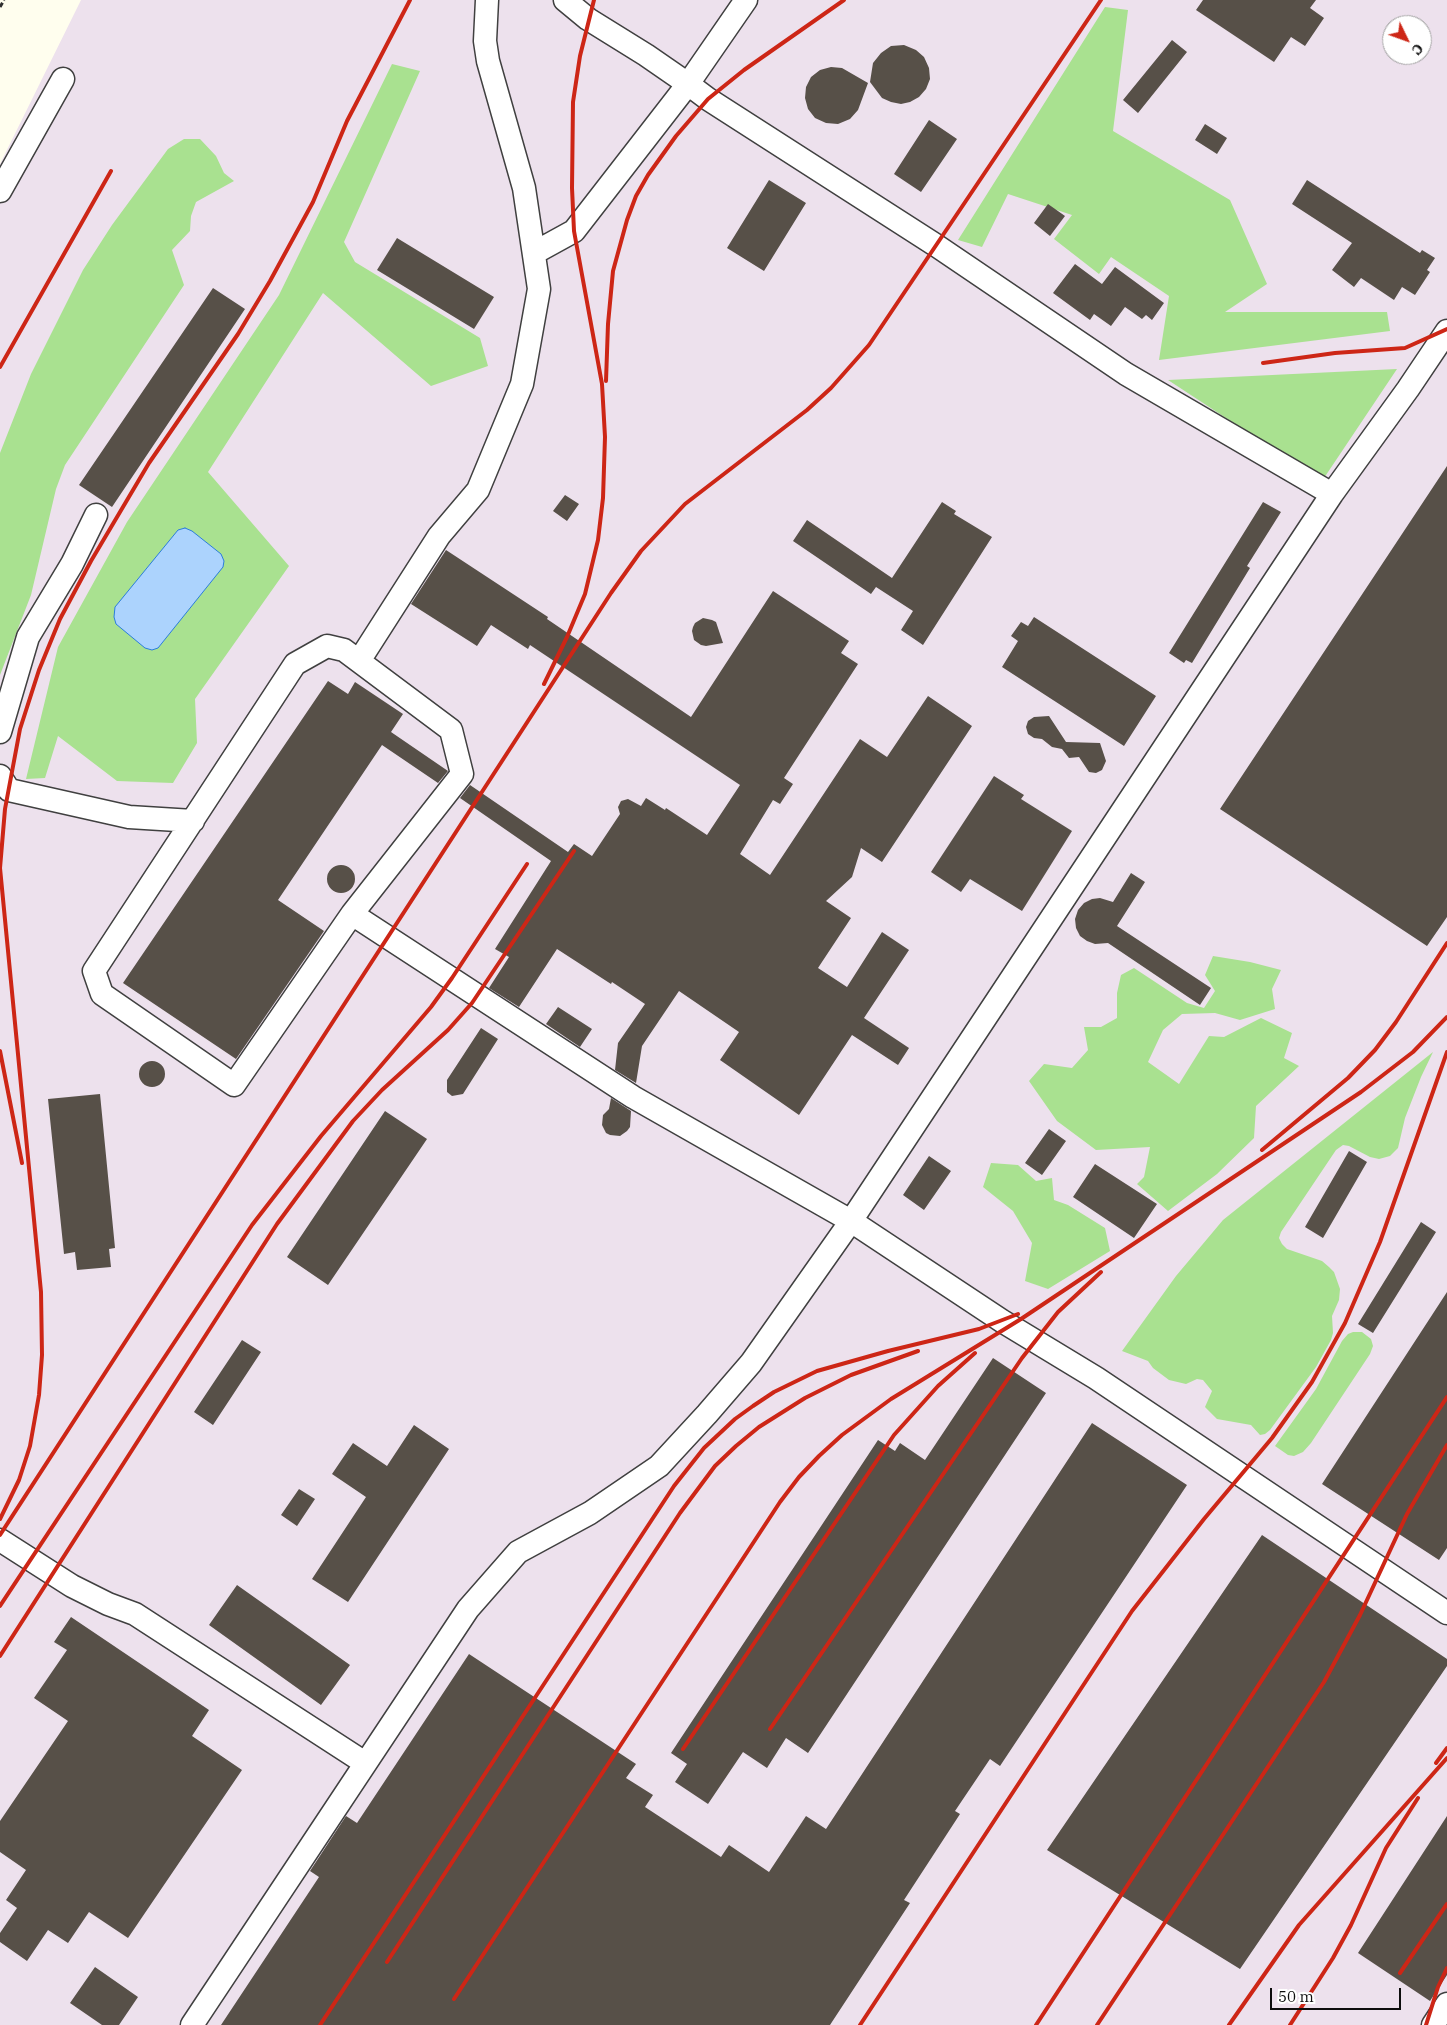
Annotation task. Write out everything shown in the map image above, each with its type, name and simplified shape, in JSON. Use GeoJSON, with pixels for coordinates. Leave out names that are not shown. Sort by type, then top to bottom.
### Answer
{"type":"FeatureCollection","features":[{"type":"Feature","properties":{"kind":"lane"},"geometry":{"type":"LineString","coordinates":[[358,660],[439,536],[478,490],[522,384],[539,289],[524,188],[488,61],[485,41],[487,0]]}},
{"type":"Feature","properties":{"kind":"lane"},"geometry":{"type":"LineString","coordinates":[[564,0],[588,19],[646,55],[708,99],[937,246],[1126,374],[1332,494]]}},
{"type":"Feature","properties":{"kind":"lane"},"geometry":{"type":"LineString","coordinates":[[534,253],[574,231],[688,84],[746,0]]}},
{"type":"Feature","properties":{"kind":"lane"},"geometry":{"type":"LineString","coordinates":[[0,191],[63,79]]}},
{"type":"Feature","properties":{"kind":"lane"},"geometry":{"type":"LineString","coordinates":[[192,2025],[468,1609],[518,1552],[590,1513],[659,1466],[751,1363],[850,1221],[1332,494],[1408,389],[1447,331]]}},
{"type":"Feature","properties":{"kind":"lane"},"geometry":{"type":"LineString","coordinates":[[0,732],[28,638],[72,564],[96,515]]}},
{"type":"Feature","properties":{"kind":"lane"},"geometry":{"type":"LineString","coordinates":[[327,646],[344,650],[451,730],[462,774],[352,914],[234,1085],[102,994],[94,971],[193,821],[295,664],[327,646]]}},
{"type":"Feature","properties":{"kind":"lane"},"geometry":{"type":"LineString","coordinates":[[0,776],[9,790],[130,817],[193,821]]}},
{"type":"Feature","properties":{"kind":"lane"},"geometry":{"type":"LineString","coordinates":[[352,914],[633,1098],[850,1221],[1002,1321],[1096,1378],[1447,1612]]}},
{"type":"Feature","properties":{"kind":"lane"},"geometry":{"type":"LineString","coordinates":[[0,1540],[72,1586],[108,1604],[135,1614],[365,1763]]}},
{"type":"Feature","properties":{"kind":"lane"},"geometry":{"type":"LineString","coordinates":[[1433,2025],[1447,2004]]}},
{"type":"Feature","properties":{"kind":"path"},"geometry":{"type":"LineString","coordinates":[[0,7],[4,0]]}},
{"type":"Feature","properties":{"kind":"shaded area"},"geometry":{"type":"Polygon","coordinates":[[[81,0],[1447,0],[1447,2025],[0,2025],[0,164],[81,0]]]}},
{"type":"Feature","properties":{"kind":"green space"},"geometry":{"type":"Polygon","coordinates":[[[1105,7],[1128,10],[1113,131],[1230,200],[1267,284],[1225,312],[1387,312],[1390,331],[1159,360],[1169,296],[1111,257],[1099,274],[1054,239],[1072,215],[1008,194],[982,247],[958,240],[1105,7]]]}},
{"type":"Feature","properties":{"kind":"green space"},"geometry":{"type":"Polygon","coordinates":[[[392,64],[420,71],[344,242],[355,262],[480,338],[488,366],[431,386],[323,293],[208,472],[289,566],[195,699],[197,743],[173,783],[117,781],[58,736],[45,778],[26,779],[58,647],[127,522],[279,295],[392,64]]]}},
{"type":"Feature","properties":{"kind":"green space"},"geometry":{"type":"Polygon","coordinates":[[[184,139],[200,139],[216,156],[224,173],[234,181],[196,202],[191,216],[190,231],[172,250],[184,285],[65,465],[56,489],[31,595],[0,675],[0,453],[31,374],[83,270],[112,225],[168,149],[184,139]]]}},
{"type":"Feature","properties":{"kind":"green space"},"geometry":{"type":"Polygon","coordinates":[[[1397,369],[1322,481],[1168,380],[1397,369]]]}},
{"type":"Feature","properties":{"kind":"green space"},"geometry":{"type":"Polygon","coordinates":[[[1213,956],[1250,962],[1281,970],[1272,989],[1275,1009],[1240,1020],[1215,1013],[1182,1014],[1163,1030],[1148,1062],[1179,1084],[1209,1036],[1224,1037],[1261,1018],[1292,1033],[1284,1058],[1299,1066],[1256,1106],[1254,1138],[1217,1174],[1168,1211],[1137,1184],[1144,1177],[1150,1147],[1096,1150],[1057,1121],[1029,1081],[1044,1064],[1072,1068],[1088,1050],[1084,1027],[1101,1027],[1117,1018],[1117,993],[1121,975],[1134,968],[1187,1003],[1204,1008],[1215,991],[1205,975],[1213,956]]]}},
{"type":"Feature","properties":{"kind":"green space"},"geometry":{"type":"Polygon","coordinates":[[[1433,1052],[1405,1118],[1398,1148],[1390,1156],[1379,1159],[1370,1157],[1349,1146],[1343,1145],[1336,1150],[1281,1232],[1279,1238],[1287,1249],[1322,1261],[1329,1267],[1334,1272],[1340,1289],[1339,1300],[1332,1316],[1333,1333],[1331,1340],[1316,1367],[1270,1430],[1260,1435],[1251,1425],[1217,1419],[1205,1407],[1212,1391],[1203,1380],[1197,1379],[1186,1384],[1169,1380],[1153,1368],[1148,1361],[1122,1351],[1176,1276],[1223,1220],[1433,1052]]]}},
{"type":"Feature","properties":{"kind":"green space"},"geometry":{"type":"Polygon","coordinates":[[[991,1163],[1018,1165],[1036,1181],[1052,1178],[1054,1200],[1068,1205],[1105,1228],[1110,1251],[1048,1289],[1025,1281],[1032,1243],[1013,1211],[983,1187],[991,1163]]]}},
{"type":"Feature","properties":{"kind":"green space"},"geometry":{"type":"Polygon","coordinates":[[[1362,1332],[1371,1339],[1373,1346],[1370,1354],[1311,1443],[1303,1452],[1294,1456],[1288,1455],[1275,1446],[1316,1389],[1342,1341],[1348,1334],[1362,1332]]]}},
{"type":"Feature","properties":{"kind":"water"},"geometry":{"type":"Polygon","coordinates":[[[185,528],[192,531],[221,554],[224,561],[223,567],[158,648],[152,650],[145,648],[116,624],[114,617],[115,607],[178,530],[185,528]]]}},
{"type":"Feature","properties":{"kind":"building"},"geometry":{"type":"Polygon","coordinates":[[[1203,0],[1316,0],[1310,8],[1324,18],[1305,46],[1291,37],[1274,62],[1196,10],[1203,0]]]}},
{"type":"Feature","properties":{"kind":"building"},"geometry":{"type":"Polygon","coordinates":[[[1172,40],[1187,52],[1138,113],[1123,100],[1172,40]]]}},
{"type":"Feature","properties":{"kind":"building"},"geometry":{"type":"Polygon","coordinates":[[[904,45],[916,50],[924,57],[929,68],[930,79],[926,89],[919,97],[901,104],[882,98],[870,82],[873,63],[881,53],[891,46],[904,45]]]}},
{"type":"Feature","properties":{"kind":"building"},"geometry":{"type":"Polygon","coordinates":[[[831,67],[842,68],[868,83],[858,110],[850,119],[838,124],[826,123],[815,118],[808,109],[805,98],[806,87],[811,77],[820,70],[831,67]]]}},
{"type":"Feature","properties":{"kind":"building"},"geometry":{"type":"Polygon","coordinates":[[[929,120],[957,139],[921,192],[894,174],[929,120]]]}},
{"type":"Feature","properties":{"kind":"building"},"geometry":{"type":"Polygon","coordinates":[[[1205,124],[1227,138],[1217,154],[1195,140],[1205,124]]]}},
{"type":"Feature","properties":{"kind":"building"},"geometry":{"type":"Polygon","coordinates":[[[769,180],[806,203],[764,271],[727,248],[769,180]]]}},
{"type":"Feature","properties":{"kind":"building"},"geometry":{"type":"Polygon","coordinates":[[[1307,180],[1420,253],[1422,250],[1435,258],[1427,270],[1430,272],[1415,295],[1402,287],[1394,300],[1361,278],[1354,287],[1332,270],[1352,243],[1292,204],[1307,180]]]}},
{"type":"Feature","properties":{"kind":"building"},"geometry":{"type":"Polygon","coordinates":[[[1048,204],[1065,216],[1050,236],[1034,223],[1048,204]]]}},
{"type":"Feature","properties":{"kind":"building"},"geometry":{"type":"Polygon","coordinates":[[[397,238],[494,297],[474,329],[377,270],[397,238]]]}},
{"type":"Feature","properties":{"kind":"building"},"geometry":{"type":"Polygon","coordinates":[[[1075,264],[1102,284],[1115,267],[1164,303],[1152,320],[1146,315],[1142,319],[1125,307],[1111,326],[1094,314],[1090,320],[1053,293],[1075,264]]]}},
{"type":"Feature","properties":{"kind":"building"},"geometry":{"type":"Polygon","coordinates":[[[213,288],[245,309],[112,507],[79,485],[213,288]]]}},
{"type":"Feature","properties":{"kind":"building"},"geometry":{"type":"Polygon","coordinates":[[[1447,466],[1447,917],[1427,946],[1220,809],[1447,466]]]}},
{"type":"Feature","properties":{"kind":"building"},"geometry":{"type":"Polygon","coordinates":[[[565,495],[579,504],[567,521],[553,511],[565,495]]]}},
{"type":"Feature","properties":{"kind":"building"},"geometry":{"type":"Polygon","coordinates":[[[942,502],[956,511],[954,514],[992,537],[923,645],[901,630],[913,611],[876,587],[871,594],[793,541],[807,520],[892,578],[942,502]]]}},
{"type":"Feature","properties":{"kind":"building"},"geometry":{"type":"Polygon","coordinates":[[[1263,502],[1281,512],[1247,566],[1250,568],[1192,663],[1186,660],[1184,663],[1169,653],[1263,502]]]}},
{"type":"Feature","properties":{"kind":"building"},"geometry":{"type":"Polygon","coordinates":[[[446,550],[548,617],[547,619],[691,717],[773,591],[849,641],[841,653],[858,664],[784,778],[793,784],[780,804],[773,800],[740,854],[770,875],[860,739],[887,757],[928,696],[972,726],[882,862],[861,848],[852,877],[826,901],[851,918],[818,968],[847,987],[882,932],[909,950],[864,1018],[909,1048],[898,1065],[852,1035],[799,1115],[720,1060],[739,1032],[679,991],[642,1046],[636,1083],[615,1070],[618,1043],[645,1004],[612,982],[611,984],[557,949],[519,1007],[489,988],[509,957],[495,949],[551,861],[460,798],[470,785],[568,852],[574,844],[592,856],[620,814],[618,807],[621,801],[628,799],[641,806],[646,798],[665,810],[666,808],[707,835],[740,785],[530,645],[528,649],[491,625],[477,646],[411,604],[446,550]]]}},
{"type":"Feature","properties":{"kind":"building"},"geometry":{"type":"Polygon","coordinates":[[[1034,617],[1156,696],[1124,746],[1002,667],[1018,641],[1011,636],[1021,622],[1028,626],[1034,617]]]}},
{"type":"Feature","properties":{"kind":"building"},"geometry":{"type":"Polygon","coordinates":[[[703,618],[716,622],[723,643],[706,646],[694,640],[693,627],[695,623],[703,618]]]}},
{"type":"Feature","properties":{"kind":"building"},"geometry":{"type":"Polygon","coordinates":[[[328,681],[348,694],[355,682],[403,714],[391,732],[448,771],[438,783],[382,745],[278,900],[324,931],[236,1059],[123,983],[328,681]]]}},
{"type":"Feature","properties":{"kind":"building"},"geometry":{"type":"Polygon","coordinates":[[[1049,716],[1066,742],[1100,743],[1106,761],[1102,770],[1096,773],[1089,772],[1079,757],[1069,758],[1062,749],[1052,747],[1042,739],[1034,738],[1028,734],[1026,727],[1028,721],[1034,717],[1049,716]]]}},
{"type":"Feature","properties":{"kind":"building"},"geometry":{"type":"Polygon","coordinates":[[[994,776],[1024,795],[1021,799],[1072,831],[1022,911],[970,879],[961,892],[931,872],[994,776]]]}},
{"type":"Feature","properties":{"kind":"building"},"geometry":{"type":"Polygon","coordinates":[[[341,865],[351,869],[355,879],[351,889],[341,893],[331,889],[327,879],[331,869],[341,865]]]}},
{"type":"Feature","properties":{"kind":"building"},"geometry":{"type":"Polygon","coordinates":[[[1131,873],[1145,882],[1117,926],[1211,988],[1200,1005],[1108,943],[1095,944],[1080,936],[1076,928],[1075,919],[1078,910],[1084,903],[1092,899],[1100,898],[1113,902],[1131,873]]]}},
{"type":"Feature","properties":{"kind":"building"},"geometry":{"type":"Polygon","coordinates":[[[558,1007],[592,1029],[580,1047],[546,1024],[558,1007]]]}},
{"type":"Feature","properties":{"kind":"building"},"geometry":{"type":"Polygon","coordinates":[[[481,1028],[498,1039],[463,1094],[452,1096],[447,1092],[447,1080],[481,1028]]]}},
{"type":"Feature","properties":{"kind":"building"},"geometry":{"type":"Polygon","coordinates":[[[152,1061],[161,1065],[165,1074],[161,1083],[152,1087],[143,1083],[139,1074],[143,1065],[152,1061]]]}},
{"type":"Feature","properties":{"kind":"building"},"geometry":{"type":"Polygon","coordinates":[[[100,1094],[115,1248],[109,1249],[111,1267],[77,1270],[75,1252],[64,1254],[48,1099],[100,1094]]]}},
{"type":"Feature","properties":{"kind":"building"},"geometry":{"type":"Polygon","coordinates":[[[611,1098],[631,1111],[630,1127],[620,1136],[606,1133],[602,1125],[603,1115],[609,1109],[611,1098]]]}},
{"type":"Feature","properties":{"kind":"building"},"geometry":{"type":"Polygon","coordinates":[[[385,1111],[427,1139],[328,1285],[287,1257],[385,1111]]]}},
{"type":"Feature","properties":{"kind":"building"},"geometry":{"type":"Polygon","coordinates":[[[1049,1129],[1066,1141],[1042,1175],[1025,1163],[1049,1129]]]}},
{"type":"Feature","properties":{"kind":"building"},"geometry":{"type":"Polygon","coordinates":[[[1349,1151],[1367,1162],[1323,1238],[1305,1227],[1349,1151]]]}},
{"type":"Feature","properties":{"kind":"building"},"geometry":{"type":"Polygon","coordinates":[[[929,1156],[951,1171],[924,1210],[903,1195],[929,1156]]]}},
{"type":"Feature","properties":{"kind":"building"},"geometry":{"type":"Polygon","coordinates":[[[1095,1164],[1157,1204],[1134,1238],[1073,1197],[1095,1164]]]}},
{"type":"Feature","properties":{"kind":"building"},"geometry":{"type":"Polygon","coordinates":[[[1421,1222],[1436,1232],[1373,1333],[1358,1324],[1421,1222]]]}},
{"type":"Feature","properties":{"kind":"building"},"geometry":{"type":"Polygon","coordinates":[[[1447,1292],[1447,1548],[1439,1560],[1322,1484],[1447,1292]]]}},
{"type":"Feature","properties":{"kind":"building"},"geometry":{"type":"Polygon","coordinates":[[[242,1340],[261,1352],[213,1425],[194,1412],[242,1340]]]}},
{"type":"Feature","properties":{"kind":"building"},"geometry":{"type":"Polygon","coordinates":[[[993,1358],[1046,1393],[808,1753],[786,1738],[767,1768],[743,1752],[708,1804],[675,1782],[687,1764],[671,1753],[878,1440],[895,1451],[900,1443],[925,1460],[993,1358]]]}},
{"type":"Feature","properties":{"kind":"building"},"geometry":{"type":"Polygon","coordinates":[[[1092,1423],[1187,1485],[1000,1766],[990,1759],[955,1811],[960,1814],[904,1900],[910,1903],[830,2025],[221,2025],[319,1877],[310,1871],[346,1816],[357,1823],[469,1654],[636,1764],[626,1778],[653,1795],[645,1807],[721,1857],[729,1845],[769,1872],[806,1816],[826,1829],[1092,1423]]]}},
{"type":"Feature","properties":{"kind":"building"},"geometry":{"type":"Polygon","coordinates":[[[414,1425],[449,1449],[348,1602],[312,1579],[366,1497],[332,1474],[353,1443],[387,1466],[414,1425]]]}},
{"type":"Feature","properties":{"kind":"building"},"geometry":{"type":"Polygon","coordinates":[[[299,1489],[315,1499],[297,1526],[281,1515],[299,1489]]]}},
{"type":"Feature","properties":{"kind":"building"},"geometry":{"type":"Polygon","coordinates":[[[1262,1535],[1447,1659],[1447,1666],[1240,1969],[1047,1850],[1262,1535]]]}},
{"type":"Feature","properties":{"kind":"building"},"geometry":{"type":"Polygon","coordinates":[[[237,1585],[350,1665],[321,1705],[209,1625],[237,1585]]]}},
{"type":"Feature","properties":{"kind":"building"},"geometry":{"type":"Polygon","coordinates":[[[71,1617],[209,1710],[192,1736],[242,1770],[128,1938],[89,1912],[68,1943],[48,1930],[27,1961],[0,1942],[0,1933],[17,1908],[6,1900],[26,1870],[0,1852],[0,1821],[68,1721],[34,1698],[67,1650],[54,1642],[71,1617]]]}},
{"type":"Feature","properties":{"kind":"building"},"geometry":{"type":"Polygon","coordinates":[[[1447,1816],[1447,1975],[1430,2001],[1358,1953],[1447,1816]]]}},
{"type":"Feature","properties":{"kind":"building"},"geometry":{"type":"Polygon","coordinates":[[[95,1967],[138,1997],[119,2025],[102,2025],[70,2003],[95,1967]]]}},
{"type":"Feature","properties":{"kind":"railway"},"geometry":{"type":"LineString","coordinates":[[0,1519],[19,1480],[30,1446],[39,1395],[42,1355],[41,1292],[0,868],[5,809],[20,729],[39,670],[60,619],[91,561],[149,463],[238,334],[270,281],[313,202],[347,121],[410,0]]}},
{"type":"Feature","properties":{"kind":"railway"},"geometry":{"type":"LineString","coordinates":[[544,684],[585,594],[598,540],[603,498],[605,437],[602,384],[574,231],[572,188],[573,102],[580,56],[594,0]]}},
{"type":"Feature","properties":{"kind":"railway"},"geometry":{"type":"LineString","coordinates":[[606,381],[608,324],[613,271],[627,220],[636,196],[648,175],[676,136],[708,99],[744,70],[844,0]]}},
{"type":"Feature","properties":{"kind":"railway"},"geometry":{"type":"LineString","coordinates":[[0,1535],[611,593],[641,551],[685,504],[807,410],[831,388],[869,345],[1101,0]]}},
{"type":"Feature","properties":{"kind":"railway"},"geometry":{"type":"LineString","coordinates":[[0,367],[111,171]]}},
{"type":"Feature","properties":{"kind":"railway"},"geometry":{"type":"LineString","coordinates":[[1263,363],[1335,353],[1405,348],[1447,329]]}},
{"type":"Feature","properties":{"kind":"railway"},"geometry":{"type":"LineString","coordinates":[[0,1656],[277,1224],[353,1121],[382,1090],[448,1030],[472,1003],[574,851]]}},
{"type":"Feature","properties":{"kind":"railway"},"geometry":{"type":"LineString","coordinates":[[0,1606],[252,1225],[321,1136],[431,1007],[527,864]]}},
{"type":"Feature","properties":{"kind":"railway"},"geometry":{"type":"LineString","coordinates":[[1262,1150],[1348,1078],[1375,1050],[1396,1022],[1447,943]]}},
{"type":"Feature","properties":{"kind":"railway"},"geometry":{"type":"LineString","coordinates":[[454,1999],[780,1502],[799,1477],[819,1456],[842,1435],[891,1399],[1021,1319],[1361,1092],[1413,1052],[1447,1017]]}},
{"type":"Feature","properties":{"kind":"railway"},"geometry":{"type":"LineString","coordinates":[[0,1051],[22,1163]]}},
{"type":"Feature","properties":{"kind":"railway"},"geometry":{"type":"LineString","coordinates":[[860,2025],[1132,1611],[1204,1519],[1272,1438],[1312,1382],[1345,1323],[1380,1242],[1447,1052]]}},
{"type":"Feature","properties":{"kind":"railway"},"geometry":{"type":"LineString","coordinates":[[770,1729],[1022,1358],[1058,1312],[1101,1272]]}},
{"type":"Feature","properties":{"kind":"railway"},"geometry":{"type":"LineString","coordinates":[[320,2025],[674,1486],[704,1448],[735,1419],[753,1406],[774,1392],[817,1371],[888,1351],[979,1329],[1018,1314]]}},
{"type":"Feature","properties":{"kind":"railway"},"geometry":{"type":"LineString","coordinates":[[387,1962],[680,1513],[715,1466],[759,1427],[805,1398],[851,1375],[918,1351]]}},
{"type":"Feature","properties":{"kind":"railway"},"geometry":{"type":"LineString","coordinates":[[683,1749],[894,1435],[938,1386],[975,1353]]}},
{"type":"Feature","properties":{"kind":"railway"},"geometry":{"type":"LineString","coordinates":[[1036,2025],[1447,1397]]}},
{"type":"Feature","properties":{"kind":"railway"},"geometry":{"type":"LineString","coordinates":[[1097,2025],[1324,1682],[1360,1615],[1407,1514],[1447,1445]]}},
{"type":"Feature","properties":{"kind":"railway"},"geometry":{"type":"LineString","coordinates":[[1436,1763],[1447,1748]]}},
{"type":"Feature","properties":{"kind":"railway"},"geometry":{"type":"LineString","coordinates":[[1229,2025],[1299,1925],[1447,1758]]}},
{"type":"Feature","properties":{"kind":"railway"},"geometry":{"type":"LineString","coordinates":[[1290,2025],[1333,1958],[1351,1925],[1386,1848],[1418,1798]]}},
{"type":"Feature","properties":{"kind":"railway"},"geometry":{"type":"LineString","coordinates":[[1400,1973],[1447,1904]]}},
{"type":"Feature","properties":{"kind":"railway"},"geometry":{"type":"LineString","coordinates":[[1426,2025],[1438,1987],[1447,1968]]}}]}
